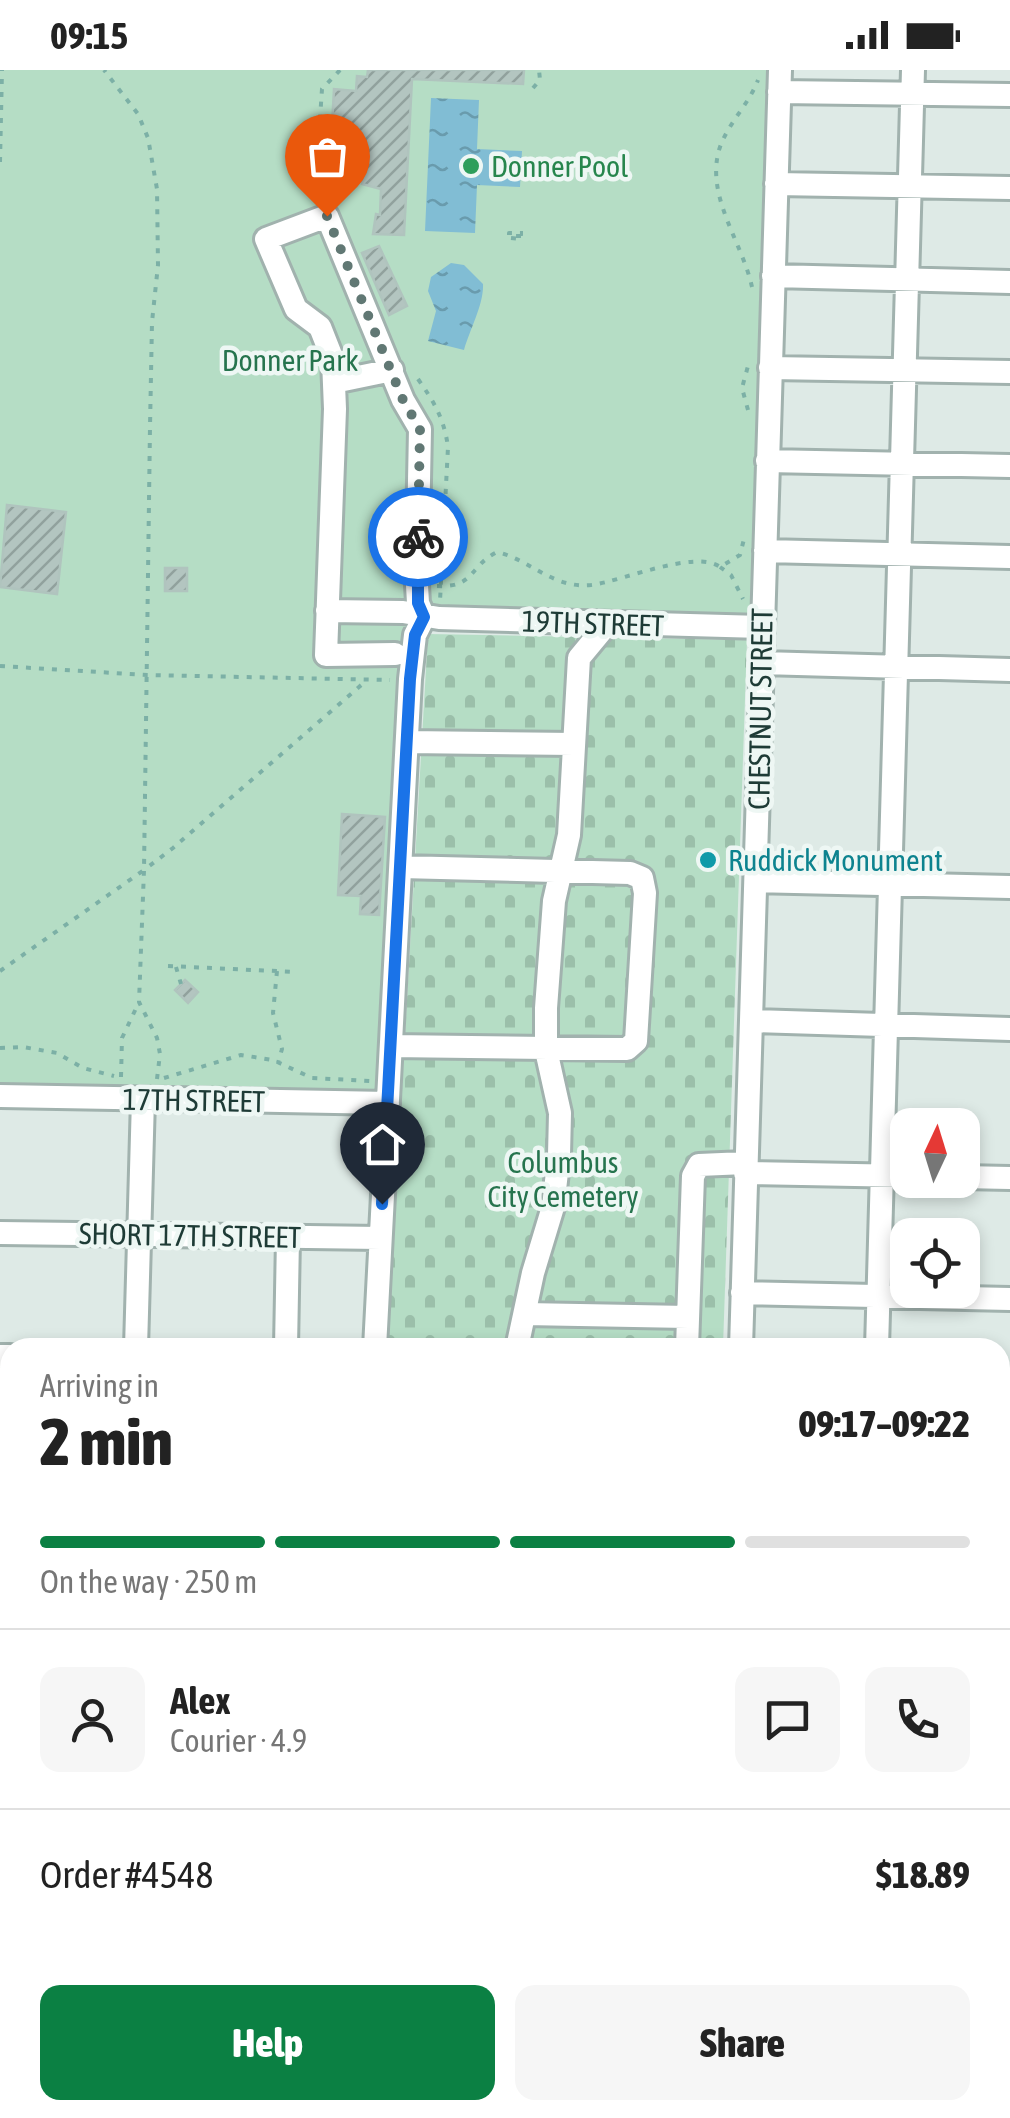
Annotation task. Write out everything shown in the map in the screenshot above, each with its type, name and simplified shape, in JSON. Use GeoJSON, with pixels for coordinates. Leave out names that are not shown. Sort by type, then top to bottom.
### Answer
{"type":"FeatureCollection","features":[{"type":"Feature","properties":{"kind":"street"},"geometry":{"type":"LineString","coordinates":[[779,81],[912,81],[1010,95]]}},
{"type":"Feature","properties":{"kind":"street","name":"CHESTNUT STREET"},"geometry":{"type":"LineString","coordinates":[[741,1338],[762,664],[753,627],[755,545],[768,461],[761,361],[773,276],[779,81]]}},
{"type":"Feature","properties":{"kind":"street"},"geometry":{"type":"LineString","coordinates":[[877,1338],[912,81]]}},
{"type":"Feature","properties":{"kind":"street"},"geometry":{"type":"LineString","coordinates":[[776,184],[1010,188]]}},
{"type":"Feature","properties":{"kind":"street"},"geometry":{"type":"LineString","coordinates":[[375,1338],[410,679],[415,635],[424,617],[417,586],[420,429],[403,400],[327,216],[266,240],[296,309],[320,326],[333,360],[326,656],[395,654]]}},
{"type":"Feature","properties":{"kind":"street"},"geometry":{"type":"LineString","coordinates":[[773,276],[1010,282]]}},
{"type":"Feature","properties":{"kind":"street"},"geometry":{"type":"LineString","coordinates":[[761,361],[1010,372]]}},
{"type":"Feature","properties":{"kind":"street"},"geometry":{"type":"LineString","coordinates":[[334,382],[392,370]]}},
{"type":"Feature","properties":{"kind":"street"},"geometry":{"type":"LineString","coordinates":[[768,461],[1010,466]]}},
{"type":"Feature","properties":{"kind":"street"},"geometry":{"type":"LineString","coordinates":[[755,545],[1010,558]]}},
{"type":"Feature","properties":{"kind":"street","name":"19TH STREET"},"geometry":{"type":"LineString","coordinates":[[327,611],[753,627]]}},
{"type":"Feature","properties":{"kind":"street"},"geometry":{"type":"LineString","coordinates":[[519,1338],[553,1207],[560,1155],[560,1112],[546,1050],[554,901],[569,836],[579,658],[558,622]]}},
{"type":"Feature","properties":{"kind":"street"},"geometry":{"type":"LineString","coordinates":[[579,658],[608,623]]}},
{"type":"Feature","properties":{"kind":"street"},"geometry":{"type":"LineString","coordinates":[[762,664],[1010,670]]}},
{"type":"Feature","properties":{"kind":"street"},"geometry":{"type":"LineString","coordinates":[[407,742],[574,744]]}},
{"type":"Feature","properties":{"kind":"street"},"geometry":{"type":"LineString","coordinates":[[391,1046],[627,1049],[636,1040],[646,893],[642,878],[630,873],[400,867]]}},
{"type":"Feature","properties":{"kind":"street"},"geometry":{"type":"LineString","coordinates":[[756,881],[1010,887]]}},
{"type":"Feature","properties":{"kind":"street"},"geometry":{"type":"LineString","coordinates":[[751,1021],[1010,1029]]}},
{"type":"Feature","properties":{"kind":"street","name":"17TH STREET"},"geometry":{"type":"LineString","coordinates":[[0,1096],[388,1103]]}},
{"type":"Feature","properties":{"kind":"street"},"geometry":{"type":"LineString","coordinates":[[136,1338],[143,1099]]}},
{"type":"Feature","properties":{"kind":"street"},"geometry":{"type":"LineString","coordinates":[[687,1338],[693,1176],[699,1165],[890,1176]]}},
{"type":"Feature","properties":{"kind":"street"},"geometry":{"type":"LineString","coordinates":[[980,1178],[1010,1178]]}},
{"type":"Feature","properties":{"kind":"street","name":"SHORT 17TH STREET"},"geometry":{"type":"LineString","coordinates":[[0,1233],[380,1238]]}},
{"type":"Feature","properties":{"kind":"street"},"geometry":{"type":"LineString","coordinates":[[286,1338],[288,1237]]}},
{"type":"Feature","properties":{"kind":"street"},"geometry":{"type":"LineString","coordinates":[[742,1294],[1010,1300]]}},
{"type":"Feature","properties":{"kind":"street"},"geometry":{"type":"LineString","coordinates":[[525,1314],[688,1318]]}},
{"type":"Feature","properties":{"kind":"path"},"geometry":{"type":"LineString","coordinates":[[0,162],[2,70]]}},
{"type":"Feature","properties":{"kind":"path"},"geometry":{"type":"LineString","coordinates":[[0,1048],[23,1046],[57,1053],[84,1068],[121,1077],[122,1038],[139,1002],[157,189],[152,152],[138,114],[104,70]]}},
{"type":"Feature","properties":{"kind":"path"},"geometry":{"type":"LineString","coordinates":[[533,88],[540,80],[538,70]]}},
{"type":"Feature","properties":{"kind":"path"},"geometry":{"type":"LineString","coordinates":[[754,297],[748,269],[714,178],[719,150],[731,121],[758,84],[759,70]]}},
{"type":"Feature","properties":{"kind":"path"},"geometry":{"type":"LineString","coordinates":[[511,238],[521,236],[509,233],[523,234]]}},
{"type":"Feature","properties":{"kind":"path"},"geometry":{"type":"LineString","coordinates":[[749,413],[742,388],[761,361]]}},
{"type":"Feature","properties":{"kind":"path"},"geometry":{"type":"LineString","coordinates":[[720,567],[755,545]]}},
{"type":"Feature","properties":{"kind":"path"},"geometry":{"type":"LineString","coordinates":[[417,586],[454,587],[469,580],[482,559],[497,552],[511,555],[556,582],[588,586],[692,560],[712,561],[731,575],[753,627]]}},
{"type":"Feature","properties":{"kind":"path"},"geometry":{"type":"LineString","coordinates":[[0,666],[147,675],[410,679]]}},
{"type":"Feature","properties":{"kind":"path"},"geometry":{"type":"LineString","coordinates":[[0,971],[174,848],[367,680]]}},
{"type":"Feature","properties":{"kind":"path"},"geometry":{"type":"LineString","coordinates":[[168,966],[296,972]]}},
{"type":"Feature","properties":{"kind":"path"},"geometry":{"type":"LineString","coordinates":[[176,967],[181,984]]}},
{"type":"Feature","properties":{"kind":"path"},"geometry":{"type":"LineString","coordinates":[[277,971],[273,1014],[282,1048],[278,1062]]}},
{"type":"Feature","properties":{"kind":"path"},"geometry":{"type":"LineString","coordinates":[[139,1002],[157,1038],[157,1079],[241,1055],[278,1062],[312,1078],[374,1082],[375,1069],[390,1070]]}},
{"type":"Feature","properties":{"kind":"green space","name":"Donner Park"},"geometry":{"type":"Polygon","coordinates":[[[0,70],[780,70],[762,627],[424,617],[388,1103],[0,1086],[0,70]]]}},
{"type":"Feature","properties":{"kind":"green space","name":"Columbus City Cemetery"},"geometry":{"type":"Polygon","coordinates":[[[428,634],[747,640],[723,1338],[388,1338],[428,634]]]}},
{"type":"Feature","properties":{"kind":"water"},"geometry":{"type":"Polygon","coordinates":[[[431,98],[479,100],[477,149],[522,151],[520,187],[477,185],[475,233],[425,231],[431,98]]]}},
{"type":"Feature","properties":{"kind":"water"},"geometry":{"type":"Polygon","coordinates":[[[451,263],[464,265],[483,284],[464,350],[428,341],[436,311],[428,291],[431,277],[451,263]]]}},
{"type":"Feature","properties":{"kind":"building"},"geometry":{"type":"Polygon","coordinates":[[[368,70],[524,70],[523,84],[412,79],[404,235],[373,234],[376,214],[380,215],[381,189],[362,184],[363,162],[358,162],[360,137],[353,137],[353,145],[331,143],[334,89],[356,91],[357,76],[367,77],[368,70]]]}},
{"type":"Feature","properties":{"kind":"building"},"geometry":{"type":"Polygon","coordinates":[[[379,246],[407,306],[389,315],[362,253],[379,246]]]}},
{"type":"Feature","properties":{"kind":"building"},"geometry":{"type":"Polygon","coordinates":[[[7,505],[66,512],[57,594],[0,587],[7,505]]]}},
{"type":"Feature","properties":{"kind":"building"},"geometry":{"type":"Polygon","coordinates":[[[165,568],[187,568],[187,591],[165,591],[165,568]]]}},
{"type":"Feature","properties":{"kind":"building"},"geometry":{"type":"Polygon","coordinates":[[[342,814],[385,817],[379,915],[360,914],[361,896],[338,895],[342,814]]]}},
{"type":"Feature","properties":{"kind":"building"},"geometry":{"type":"Polygon","coordinates":[[[185,980],[198,992],[188,1003],[175,990],[185,980]]]}},
{"type":"Feature","properties":{"kind":"way so far"},"geometry":{"type":"LineString","coordinates":[[327,216],[403,400],[414,412],[420,429],[418,537]]}},
{"type":"Feature","properties":{"kind":"place","name":"Donner Pool"},"geometry":{"type":"Point","coordinates":[471,166]}},
{"type":"Feature","properties":{"kind":"place","name":"Ruddick Monument"},"geometry":{"type":"Point","coordinates":[708,860]}},
{"type":"Feature","properties":{"kind":"route"},"geometry":{"type":"LineString","coordinates":[[382,1204],[410,679],[415,635],[424,617],[418,603],[418,537]]}}]}
